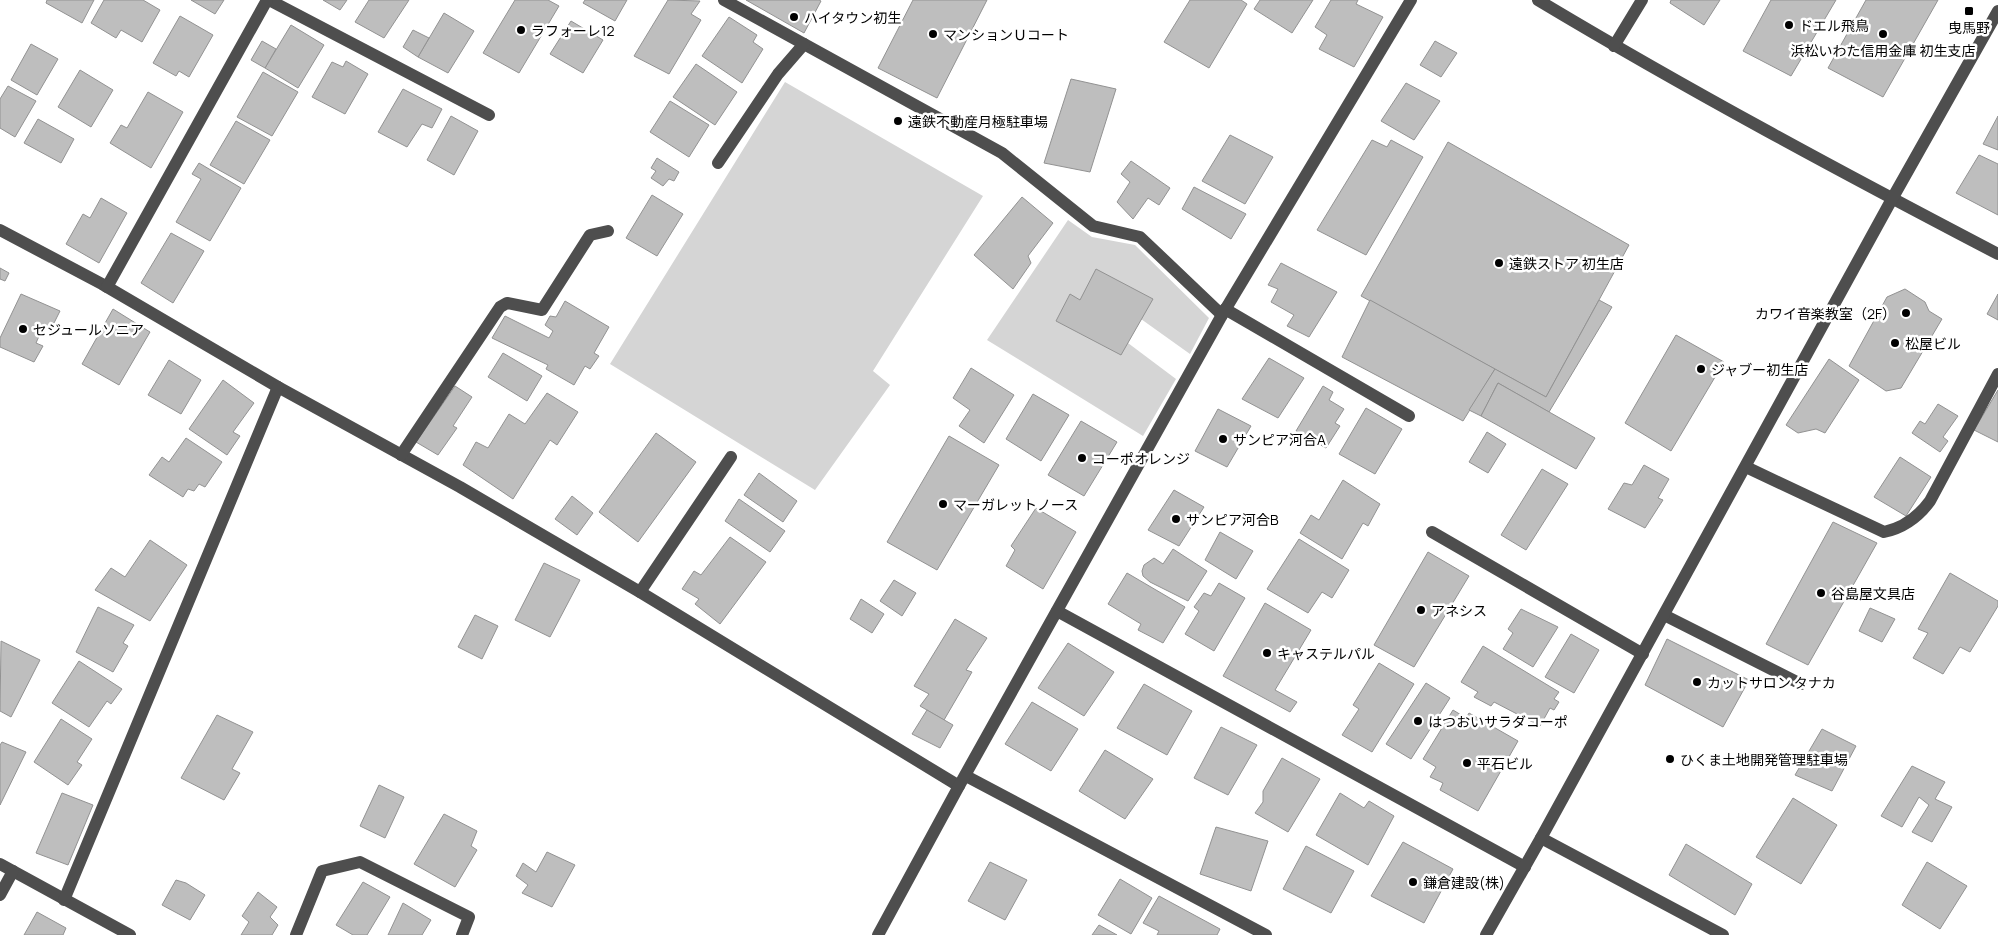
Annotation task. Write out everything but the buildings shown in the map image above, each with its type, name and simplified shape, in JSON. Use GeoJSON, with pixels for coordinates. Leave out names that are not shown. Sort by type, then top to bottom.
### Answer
{"type":"FeatureCollection","features":[{"type":"Feature","properties":{"kind":"street"},"geometry":{"type":"LineString","coordinates":[[107,287],[268,0],[489,116]]}},
{"type":"Feature","properties":{"kind":"street"},"geometry":{"type":"LineString","coordinates":[[724,0],[1002,153],[1093,226],[1140,237],[1224,312],[1409,416]]}},
{"type":"Feature","properties":{"kind":"street"},"geometry":{"type":"LineString","coordinates":[[878,935],[1224,312],[1411,0]]}},
{"type":"Feature","properties":{"kind":"street"},"geometry":{"type":"LineString","coordinates":[[1538,0],[1614,46],[1892,199],[1998,254]]}},
{"type":"Feature","properties":{"kind":"street"},"geometry":{"type":"LineString","coordinates":[[1614,46],[1642,0]]}},
{"type":"Feature","properties":{"kind":"street"},"geometry":{"type":"LineString","coordinates":[[1486,935],[1746,467],[1892,199],[1998,11]]}},
{"type":"Feature","properties":{"kind":"street"},"geometry":{"type":"LineString","coordinates":[[718,163],[778,74],[804,44]]}},
{"type":"Feature","properties":{"kind":"street"},"geometry":{"type":"LineString","coordinates":[[0,230],[107,287],[278,387],[460,487],[962,781],[1266,935]]}},
{"type":"Feature","properties":{"kind":"street"},"geometry":{"type":"LineString","coordinates":[[401,455],[500,307],[507,303],[542,310],[590,235],[608,231]]}},
{"type":"Feature","properties":{"kind":"street"},"geometry":{"type":"LineString","coordinates":[[1746,467],[1884,532],[1894,530],[1916,516],[1930,501],[1998,374]]}},
{"type":"Feature","properties":{"kind":"street"},"geometry":{"type":"LineString","coordinates":[[64,900],[278,387]]}},
{"type":"Feature","properties":{"kind":"street"},"geometry":{"type":"LineString","coordinates":[[640,592],[731,457]]}},
{"type":"Feature","properties":{"kind":"street"},"geometry":{"type":"LineString","coordinates":[[1432,532],[1642,654]]}},
{"type":"Feature","properties":{"kind":"street"},"geometry":{"type":"LineString","coordinates":[[1057,611],[1525,867]]}},
{"type":"Feature","properties":{"kind":"street"},"geometry":{"type":"LineString","coordinates":[[1664,615],[1801,684]]}},
{"type":"Feature","properties":{"kind":"street"},"geometry":{"type":"LineString","coordinates":[[1541,838],[1723,935]]}},
{"type":"Feature","properties":{"kind":"street"},"geometry":{"type":"LineString","coordinates":[[296,935],[322,871],[360,862],[469,917],[462,935]]}},
{"type":"Feature","properties":{"kind":"street"},"geometry":{"type":"LineString","coordinates":[[0,864],[130,935]]}},
{"type":"Feature","properties":{"kind":"street"},"geometry":{"type":"LineString","coordinates":[[0,895],[13,871]]}},
{"type":"Feature","properties":{"kind":"shaded area"},"geometry":{"type":"Polygon","coordinates":[[[785,82],[983,196],[873,371],[890,385],[815,490],[610,364],[785,82]]]}},
{"type":"Feature","properties":{"kind":"shaded area"},"geometry":{"type":"Polygon","coordinates":[[[1068,220],[1092,237],[1135,245],[1209,318],[1190,354],[1141,319],[1128,343],[1176,379],[1143,436],[987,340],[1068,220]]]}},
{"type":"Feature","properties":{"kind":"place","name":"曳馬野"},"geometry":{"type":"Point","coordinates":[1969,11]}},
{"type":"Feature","properties":{"kind":"place","name":"ハイタウン初生"},"geometry":{"type":"Point","coordinates":[794,17]}},
{"type":"Feature","properties":{"kind":"place","name":"ドエル飛鳥"},"geometry":{"type":"Point","coordinates":[1789,25]}},
{"type":"Feature","properties":{"kind":"place","name":"ラフォーレ12"},"geometry":{"type":"Point","coordinates":[521,30]}},
{"type":"Feature","properties":{"kind":"place","name":"マンションＵコート"},"geometry":{"type":"Point","coordinates":[933,34]}},
{"type":"Feature","properties":{"kind":"place","name":"浜松いわた信用金庫 初生支店"},"geometry":{"type":"Point","coordinates":[1883,34]}},
{"type":"Feature","properties":{"kind":"place","name":"遠鉄不動産月極駐車場"},"geometry":{"type":"Point","coordinates":[898,121]}},
{"type":"Feature","properties":{"kind":"place","name":"遠鉄ストア 初生店"},"geometry":{"type":"Point","coordinates":[1499,263]}},
{"type":"Feature","properties":{"kind":"place","name":"カワイ音楽教室（2F）"},"geometry":{"type":"Point","coordinates":[1906,313]}},
{"type":"Feature","properties":{"kind":"place","name":"セジュールソニア"},"geometry":{"type":"Point","coordinates":[23,329]}},
{"type":"Feature","properties":{"kind":"place","name":"松屋ビル"},"geometry":{"type":"Point","coordinates":[1895,343]}},
{"type":"Feature","properties":{"kind":"place","name":"ジャブー初生店"},"geometry":{"type":"Point","coordinates":[1701,369]}},
{"type":"Feature","properties":{"kind":"place","name":"サンピア河合A"},"geometry":{"type":"Point","coordinates":[1223,439]}},
{"type":"Feature","properties":{"kind":"place","name":"コーポオレンジ"},"geometry":{"type":"Point","coordinates":[1082,458]}},
{"type":"Feature","properties":{"kind":"place","name":"マーガレットノース"},"geometry":{"type":"Point","coordinates":[943,504]}},
{"type":"Feature","properties":{"kind":"place","name":"サンピア河合B"},"geometry":{"type":"Point","coordinates":[1176,519]}},
{"type":"Feature","properties":{"kind":"place","name":"谷島屋文具店"},"geometry":{"type":"Point","coordinates":[1821,593]}},
{"type":"Feature","properties":{"kind":"place","name":"アネシス"},"geometry":{"type":"Point","coordinates":[1421,610]}},
{"type":"Feature","properties":{"kind":"place","name":"キャステルパル"},"geometry":{"type":"Point","coordinates":[1267,653]}},
{"type":"Feature","properties":{"kind":"place","name":"カットサロン タナカ"},"geometry":{"type":"Point","coordinates":[1697,682]}},
{"type":"Feature","properties":{"kind":"place","name":"はつおいサラダコーポ"},"geometry":{"type":"Point","coordinates":[1418,721]}},
{"type":"Feature","properties":{"kind":"place","name":"ひくま土地開発管理駐車場"},"geometry":{"type":"Point","coordinates":[1670,759]}},
{"type":"Feature","properties":{"kind":"place","name":"平石ビル"},"geometry":{"type":"Point","coordinates":[1467,763]}},
{"type":"Feature","properties":{"kind":"place","name":"鎌倉建設(株)"},"geometry":{"type":"Point","coordinates":[1413,882]}}]}
